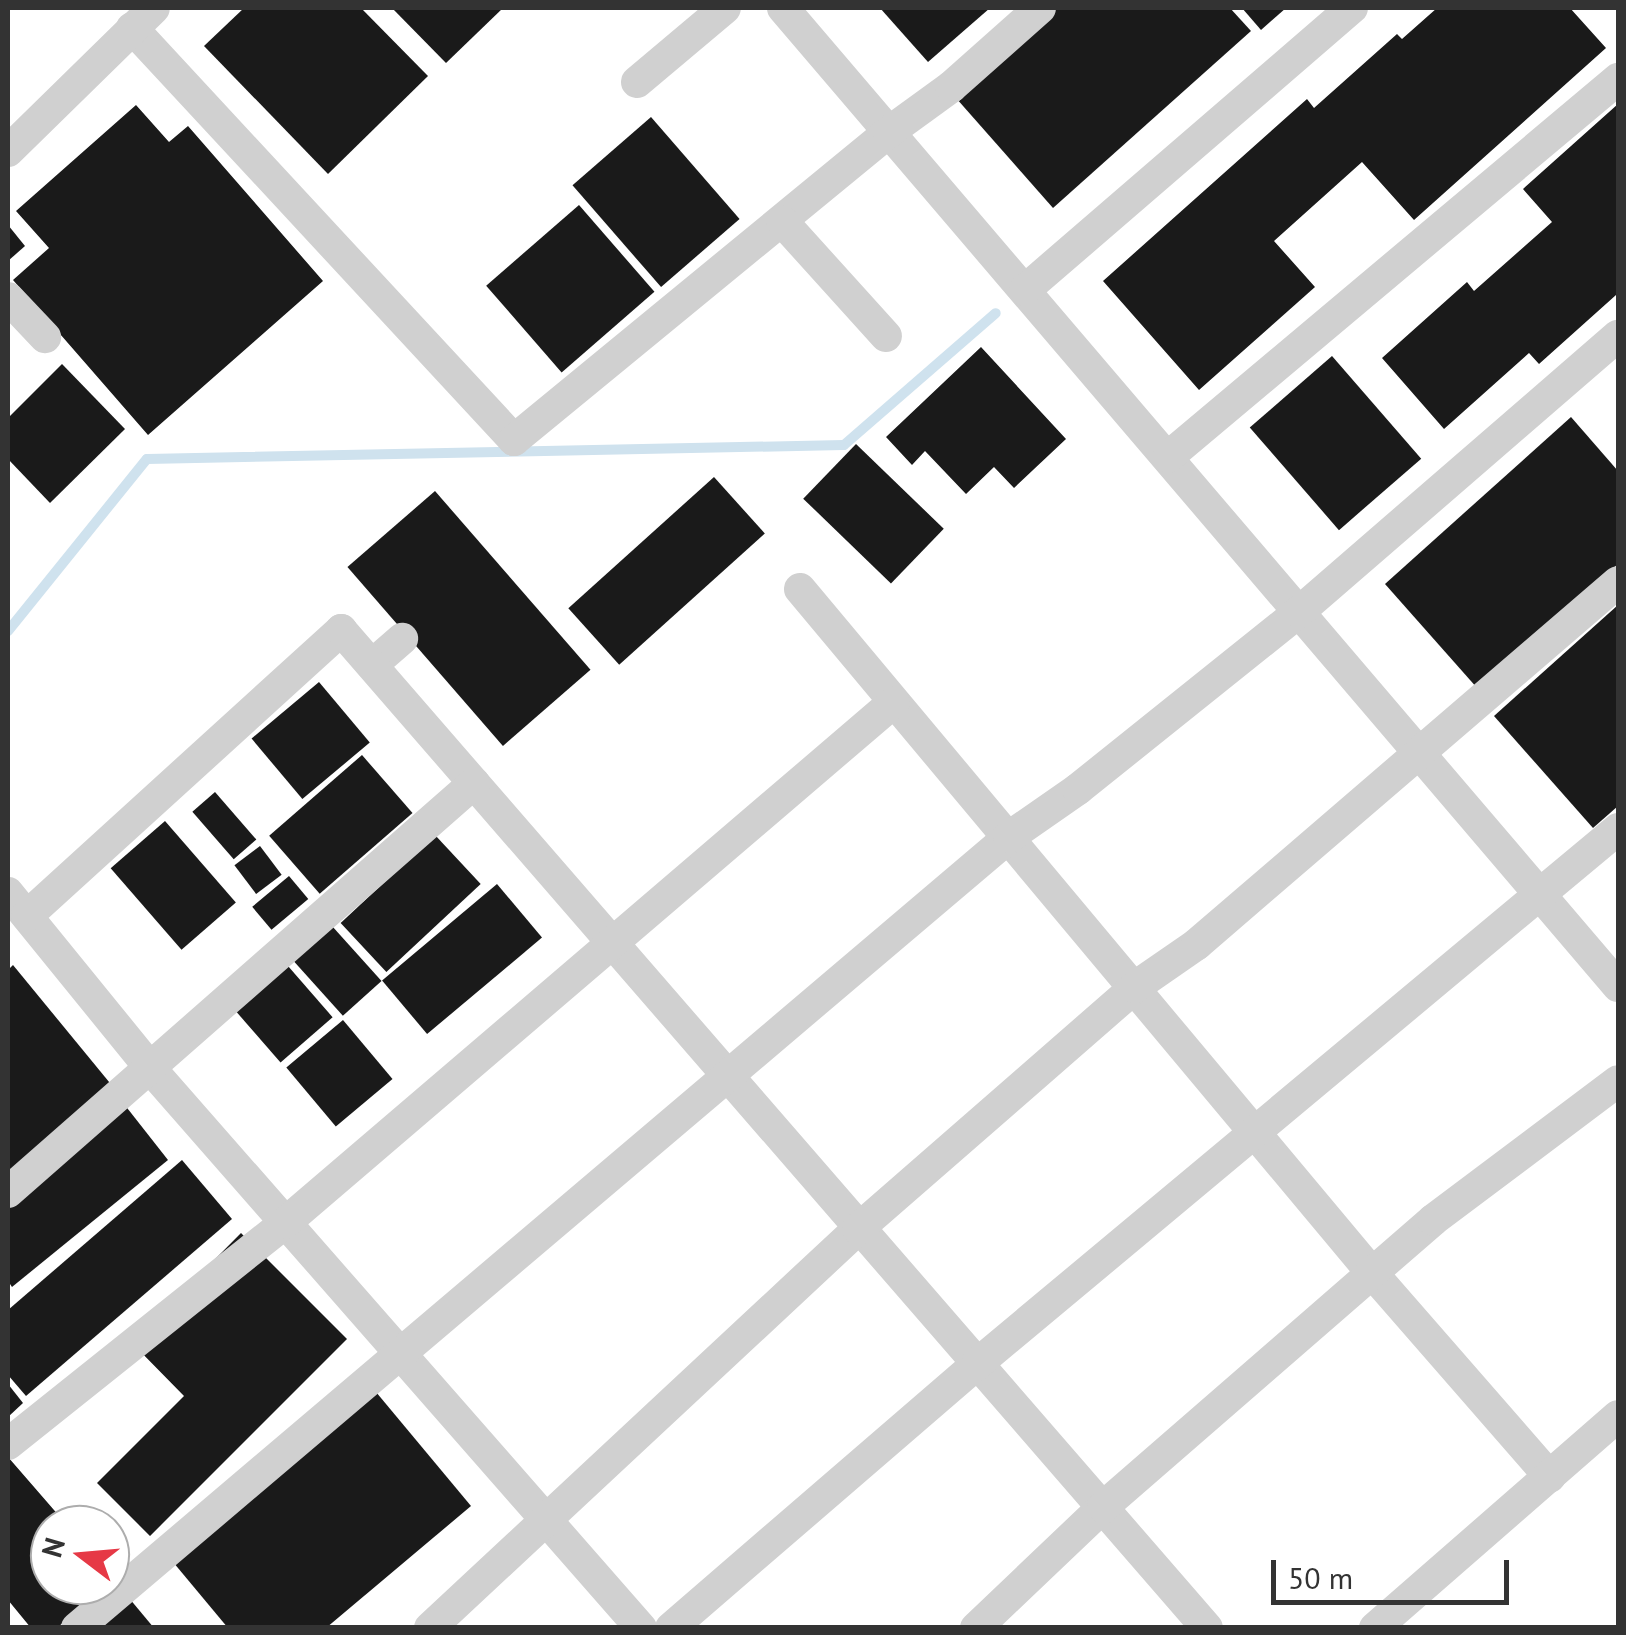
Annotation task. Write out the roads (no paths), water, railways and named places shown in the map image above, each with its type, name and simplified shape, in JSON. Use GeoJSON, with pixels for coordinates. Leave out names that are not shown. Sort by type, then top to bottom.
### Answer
{"type":"FeatureCollection","features":[{"type":"Feature","properties":{"kind":"street"},"geometry":{"type":"LineString","coordinates":[[637,82],[726,8]]}},
{"type":"Feature","properties":{"kind":"street"},"geometry":{"type":"LineString","coordinates":[[783,8],[1618,986]]}},
{"type":"Feature","properties":{"kind":"street"},"geometry":{"type":"LineString","coordinates":[[8,151],[143,18],[514,440],[889,132],[951,87],[1040,8]]}},
{"type":"Feature","properties":{"kind":"street"},"geometry":{"type":"LineString","coordinates":[[1024,290],[1352,8]]}},
{"type":"Feature","properties":{"kind":"street"},"geometry":{"type":"LineString","coordinates":[[1168,456],[1618,79]]}},
{"type":"Feature","properties":{"kind":"street"},"geometry":{"type":"LineString","coordinates":[[782,221],[886,336]]}},
{"type":"Feature","properties":{"kind":"street"},"geometry":{"type":"LineString","coordinates":[[8,298],[45,337]]}},
{"type":"Feature","properties":{"kind":"street"},"geometry":{"type":"LineString","coordinates":[[78,1628],[1009,838],[1078,789],[1299,612],[1618,336]]}},
{"type":"Feature","properties":{"kind":"street"},"geometry":{"type":"LineString","coordinates":[[430,1628],[858,1229],[1135,986],[1198,944],[1618,582]]}},
{"type":"Feature","properties":{"kind":"street"},"geometry":{"type":"LineString","coordinates":[[800,589],[1259,1133],[1373,1274],[1550,1477]]}},
{"type":"Feature","properties":{"kind":"street"},"geometry":{"type":"LineString","coordinates":[[641,1628],[150,1068],[17,904],[341,630],[1207,1628]]}},
{"type":"Feature","properties":{"kind":"street"},"geometry":{"type":"LineString","coordinates":[[372,666],[402,639]]}},
{"type":"Feature","properties":{"kind":"street"},"geometry":{"type":"LineString","coordinates":[[8,1444],[285,1223],[894,702]]}},
{"type":"Feature","properties":{"kind":"street"},"geometry":{"type":"LineString","coordinates":[[8,1192],[474,783]]}},
{"type":"Feature","properties":{"kind":"street"},"geometry":{"type":"LineString","coordinates":[[670,1628],[977,1364],[1259,1133],[1618,829]]}},
{"type":"Feature","properties":{"kind":"street"},"geometry":{"type":"LineString","coordinates":[[976,1628],[1103,1508],[1434,1220],[1618,1081]]}},
{"type":"Feature","properties":{"kind":"street"},"geometry":{"type":"LineString","coordinates":[[1375,1628],[1618,1416]]}},
{"type":"Feature","properties":{"kind":"waterway"},"geometry":{"type":"LineString","coordinates":[[8,631],[147,459],[844,445],[996,313]]}}]}
